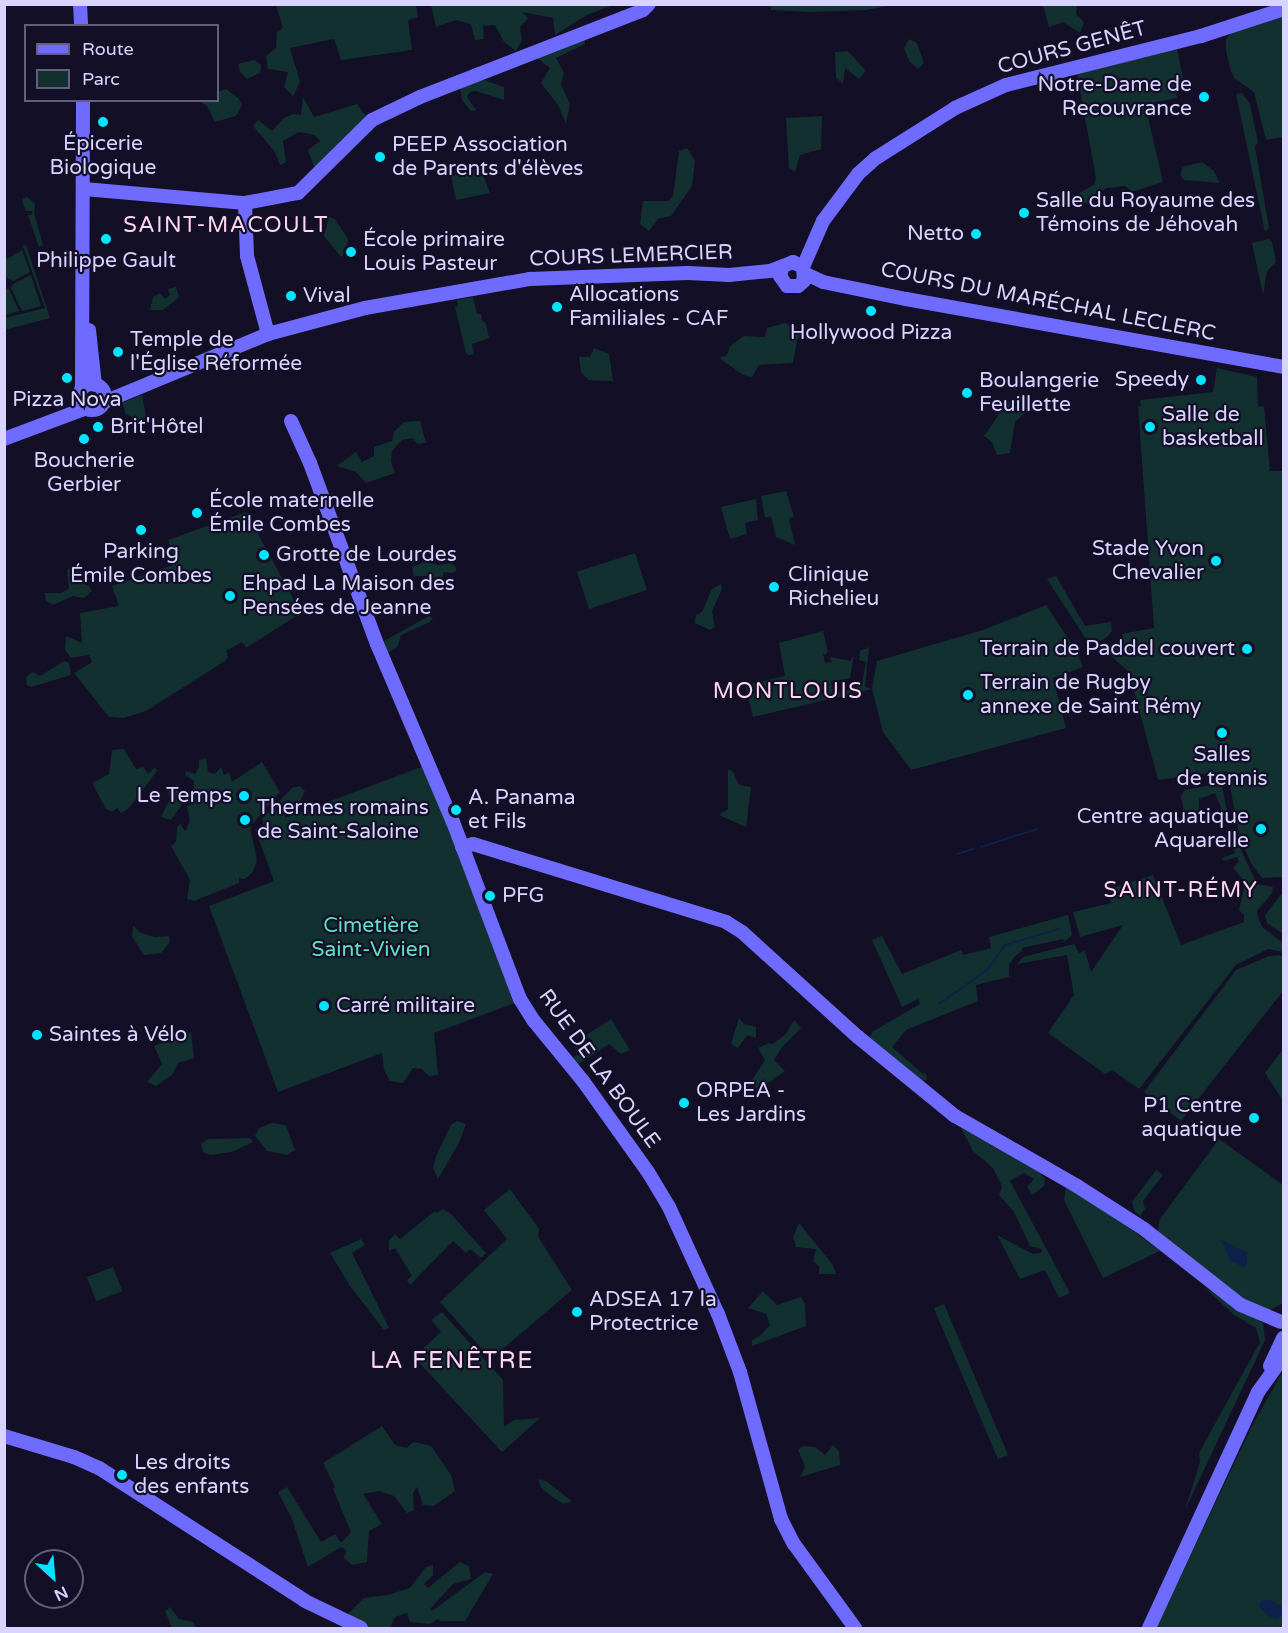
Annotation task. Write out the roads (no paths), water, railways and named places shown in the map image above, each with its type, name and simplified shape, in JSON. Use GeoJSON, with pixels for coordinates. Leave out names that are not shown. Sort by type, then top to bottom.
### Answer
{"type":"FeatureCollection","features":[{"type":"Feature","properties":{"kind":"street"},"geometry":{"type":"LineString","coordinates":[[80,4],[81,24]]}},
{"type":"Feature","properties":{"kind":"street"},"geometry":{"type":"LineString","coordinates":[[84,189],[245,203],[298,193],[372,120],[420,97],[648,5]]}},
{"type":"Feature","properties":{"kind":"street","name":"COURS GENÊT"},"geometry":{"type":"LineString","coordinates":[[823,221],[843,192],[876,158],[975,98],[1006,85],[1201,36],[1284,9]]}},
{"type":"Feature","properties":{"kind":"street"},"geometry":{"type":"LineString","coordinates":[[83,102],[84,301],[91,396]]}},
{"type":"Feature","properties":{"kind":"street"},"geometry":{"type":"LineString","coordinates":[[245,203],[247,256],[268,334]]}},
{"type":"Feature","properties":{"kind":"street"},"geometry":{"type":"LineString","coordinates":[[784,283],[780,276],[785,265],[823,221]]}},
{"type":"Feature","properties":{"kind":"street"},"geometry":{"type":"LineString","coordinates":[[676,275],[685,278],[753,282],[770,280],[794,287],[803,275],[823,221]]}},
{"type":"Feature","properties":{"kind":"street"},"geometry":{"type":"LineString","coordinates":[[785,265],[797,262],[803,275]]}},
{"type":"Feature","properties":{"kind":"street","name":"COURS LEMERCIER"},"geometry":{"type":"LineString","coordinates":[[4,439],[55,418],[91,396],[138,386],[268,334],[365,308],[530,279],[729,274],[785,265]]}},
{"type":"Feature","properties":{"kind":"street","name":"COURS DU MARÉCHAL LECLERC"},"geometry":{"type":"LineString","coordinates":[[803,275],[823,282],[906,299],[1284,367]]}},
{"type":"Feature","properties":{"kind":"street","name":"RUE DE LA BOULE"},"geometry":{"type":"LineString","coordinates":[[291,421],[310,463],[376,642],[462,847],[525,1009],[583,1081],[648,1172],[669,1208],[718,1314],[740,1372],[781,1519],[794,1544],[855,1629]]}},
{"type":"Feature","properties":{"kind":"street"},"geometry":{"type":"LineString","coordinates":[[462,847],[473,844],[726,922],[742,932],[858,1037],[955,1116],[1077,1186],[1144,1229],[1240,1305],[1282,1320],[1280,1330],[1283,1338],[1149,1629]]}},
{"type":"Feature","properties":{"kind":"street"},"geometry":{"type":"LineString","coordinates":[[1258,1392],[1284,1356]]}},
{"type":"Feature","properties":{"kind":"street"},"geometry":{"type":"LineString","coordinates":[[4,1436],[74,1457],[99,1468],[305,1601],[361,1629]]}},
{"type":"Feature","properties":{"kind":"water"},"geometry":{"type":"Polygon","coordinates":[[[1219,1239],[1247,1252],[1247,1265],[1243,1267],[1229,1260],[1224,1245],[1219,1239]]]}},
{"type":"Feature","properties":{"kind":"water"},"geometry":{"type":"Polygon","coordinates":[[[1264,1600],[1280,1605],[1283,1611],[1282,1616],[1275,1619],[1267,1615],[1260,1608],[1259,1603],[1264,1600]]]}},
{"type":"Feature","properties":{"kind":"waterway"},"geometry":{"type":"LineString","coordinates":[[981,847],[1037,829]]}},
{"type":"Feature","properties":{"kind":"waterway"},"geometry":{"type":"LineString","coordinates":[[957,854],[973,849]]}},
{"type":"Feature","properties":{"kind":"waterway"},"geometry":{"type":"LineString","coordinates":[[939,1004],[987,970],[1005,945],[1059,929]]}},
{"type":"Feature","properties":{"kind":"place","name":"Notre-Dame de Recouvrance"},"geometry":{"type":"Point","coordinates":[1204,97]}},
{"type":"Feature","properties":{"kind":"place","name":"Épicerie Biologique"},"geometry":{"type":"Point","coordinates":[103,122]}},
{"type":"Feature","properties":{"kind":"place","name":"PEEP Association de Parents d'élèves"},"geometry":{"type":"Point","coordinates":[380,157]}},
{"type":"Feature","properties":{"kind":"place","name":"Salle du Royaume des Témoins de Jéhovah"},"geometry":{"type":"Point","coordinates":[1024,213]}},
{"type":"Feature","properties":{"kind":"place","name":"Netto"},"geometry":{"type":"Point","coordinates":[976,234]}},
{"type":"Feature","properties":{"kind":"place","name":"Philippe Gault"},"geometry":{"type":"Point","coordinates":[106,239]}},
{"type":"Feature","properties":{"kind":"place","name":"École primaire Louis Pasteur"},"geometry":{"type":"Point","coordinates":[351,252]}},
{"type":"Feature","properties":{"kind":"place","name":"Vival"},"geometry":{"type":"Point","coordinates":[291,296]}},
{"type":"Feature","properties":{"kind":"place","name":"Allocations Familiales - CAF"},"geometry":{"type":"Point","coordinates":[557,307]}},
{"type":"Feature","properties":{"kind":"place","name":"Hollywood Pizza"},"geometry":{"type":"Point","coordinates":[871,311]}},
{"type":"Feature","properties":{"kind":"place","name":"Temple de l'Église Réformée"},"geometry":{"type":"Point","coordinates":[118,352]}},
{"type":"Feature","properties":{"kind":"place","name":"Pizza Nova"},"geometry":{"type":"Point","coordinates":[67,378]}},
{"type":"Feature","properties":{"kind":"place","name":"Speedy"},"geometry":{"type":"Point","coordinates":[1201,380]}},
{"type":"Feature","properties":{"kind":"place","name":"Boulangerie Feuillette"},"geometry":{"type":"Point","coordinates":[967,393]}},
{"type":"Feature","properties":{"kind":"place","name":"Brit'Hôtel"},"geometry":{"type":"Point","coordinates":[98,427]}},
{"type":"Feature","properties":{"kind":"place","name":"Salle de basketball"},"geometry":{"type":"Point","coordinates":[1150,427]}},
{"type":"Feature","properties":{"kind":"place","name":"Boucherie Gerbier"},"geometry":{"type":"Point","coordinates":[84,439]}},
{"type":"Feature","properties":{"kind":"place","name":"École maternelle Émile Combes"},"geometry":{"type":"Point","coordinates":[197,513]}},
{"type":"Feature","properties":{"kind":"place","name":"Parking Émile Combes"},"geometry":{"type":"Point","coordinates":[141,530]}},
{"type":"Feature","properties":{"kind":"place","name":"Grotte de Lourdes"},"geometry":{"type":"Point","coordinates":[264,555]}},
{"type":"Feature","properties":{"kind":"place","name":"Stade Yvon Chevalier"},"geometry":{"type":"Point","coordinates":[1216,561]}},
{"type":"Feature","properties":{"kind":"place","name":"Clinique Richelieu"},"geometry":{"type":"Point","coordinates":[774,587]}},
{"type":"Feature","properties":{"kind":"place","name":"Ehpad La Maison des Pensées de Jeanne"},"geometry":{"type":"Point","coordinates":[230,596]}},
{"type":"Feature","properties":{"kind":"place","name":"Terrain de Paddel couvert"},"geometry":{"type":"Point","coordinates":[1247,649]}},
{"type":"Feature","properties":{"kind":"place","name":"Terrain de Rugby annexe de Saint Rémy"},"geometry":{"type":"Point","coordinates":[968,695]}},
{"type":"Feature","properties":{"kind":"place","name":"Salles de tennis"},"geometry":{"type":"Point","coordinates":[1222,733]}},
{"type":"Feature","properties":{"kind":"place","name":"Le Temps"},"geometry":{"type":"Point","coordinates":[244,796]}},
{"type":"Feature","properties":{"kind":"place","name":"A. Panama et Fils"},"geometry":{"type":"Point","coordinates":[456,810]}},
{"type":"Feature","properties":{"kind":"place","name":"Thermes romains de Saint-Saloine"},"geometry":{"type":"Point","coordinates":[245,820]}},
{"type":"Feature","properties":{"kind":"place","name":"Centre aquatique Aquarelle"},"geometry":{"type":"Point","coordinates":[1261,829]}},
{"type":"Feature","properties":{"kind":"place","name":"PFG"},"geometry":{"type":"Point","coordinates":[490,896]}},
{"type":"Feature","properties":{"kind":"place","name":"Carré militaire"},"geometry":{"type":"Point","coordinates":[324,1006]}},
{"type":"Feature","properties":{"kind":"place","name":"Saintes à Vélo"},"geometry":{"type":"Point","coordinates":[37,1035]}},
{"type":"Feature","properties":{"kind":"place","name":"ORPEA - Les Jardins"},"geometry":{"type":"Point","coordinates":[684,1103]}},
{"type":"Feature","properties":{"kind":"place","name":"P1 Centre aquatique"},"geometry":{"type":"Point","coordinates":[1254,1118]}},
{"type":"Feature","properties":{"kind":"place","name":"ADSEA 17 la Protectrice"},"geometry":{"type":"Point","coordinates":[577,1312]}},
{"type":"Feature","properties":{"kind":"place","name":"Les droits des enfants"},"geometry":{"type":"Point","coordinates":[122,1475]}},
{"type":"Feature","properties":{"kind":"district","name":"SAINT-MACOULT"},"geometry":{"type":"Point","coordinates":[226,226]}},
{"type":"Feature","properties":{"kind":"district","name":"MONTLOUIS"},"geometry":{"type":"Point","coordinates":[788,692]}},
{"type":"Feature","properties":{"kind":"district","name":"SAINT-RÉMY"},"geometry":{"type":"Point","coordinates":[1181,891]}},
{"type":"Feature","properties":{"kind":"district","name":"LA FENÊTRE"},"geometry":{"type":"Point","coordinates":[452,1361]}},
{"type":"Feature","properties":{"kind":"park label","name":"Cimetière Saint-Vivien"},"geometry":{"type":"Point","coordinates":[371,938]}}]}
